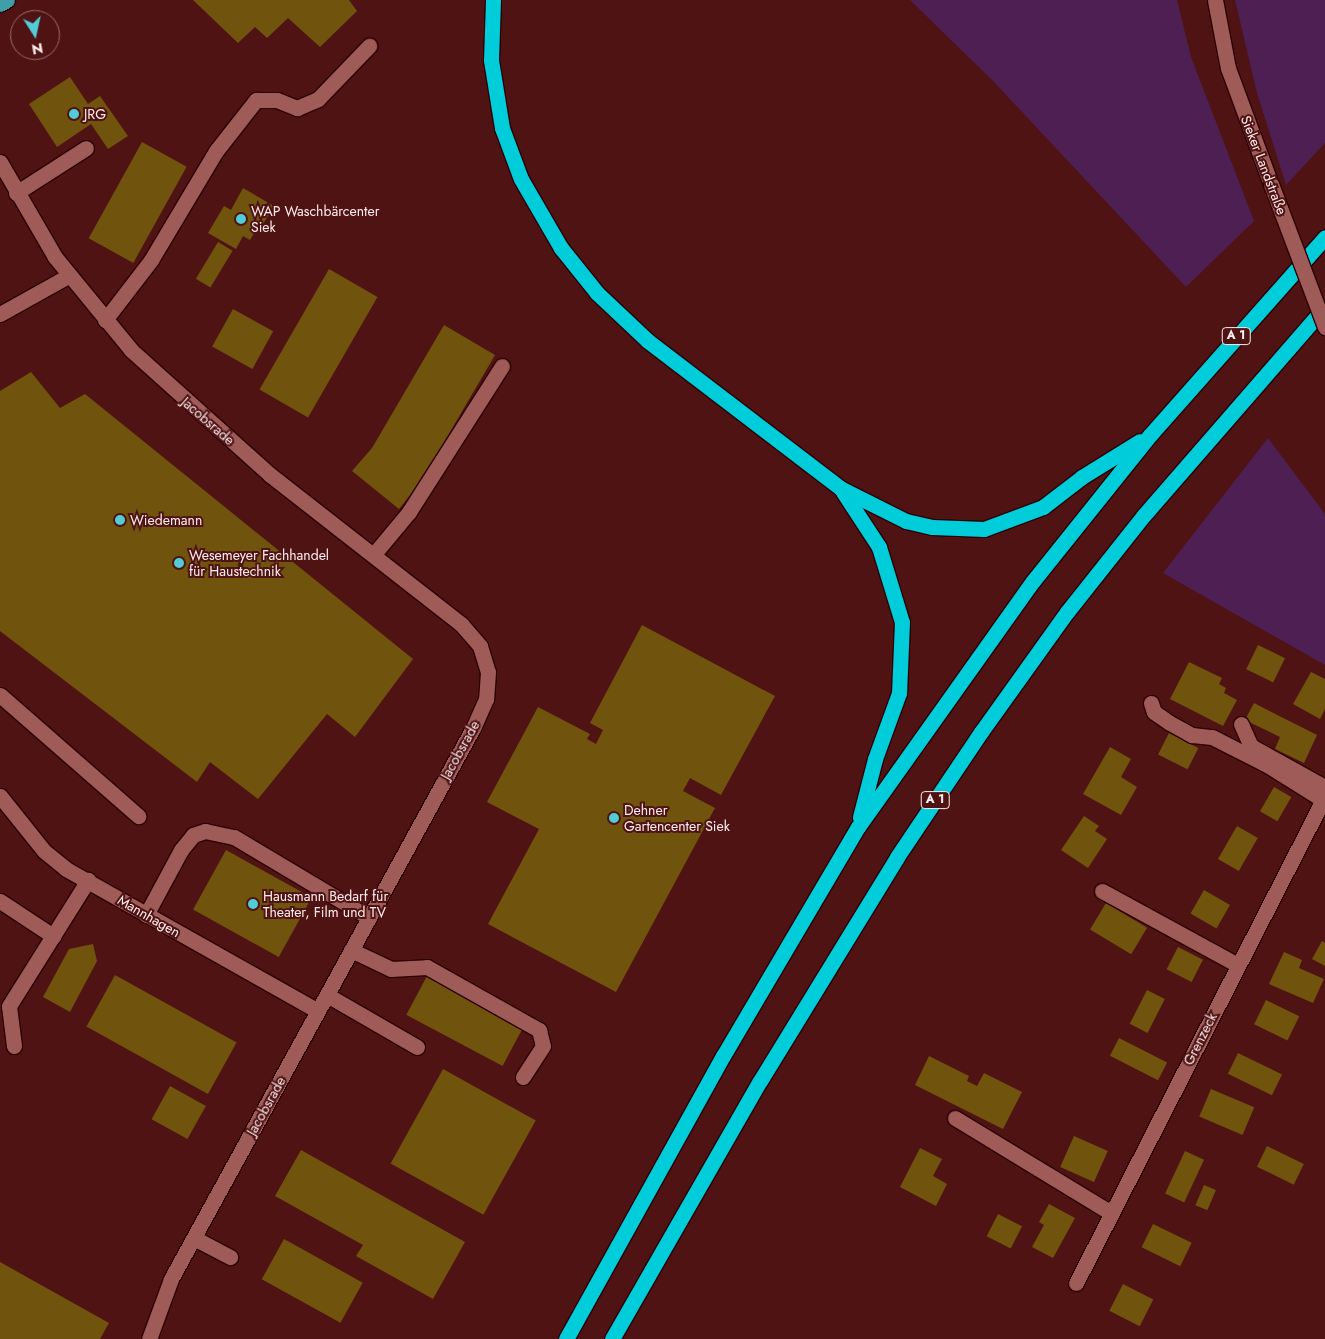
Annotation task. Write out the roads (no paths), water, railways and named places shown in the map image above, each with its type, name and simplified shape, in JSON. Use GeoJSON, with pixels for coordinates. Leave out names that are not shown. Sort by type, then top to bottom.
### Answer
{"type":"FeatureCollection","features":[{"type":"Feature","properties":{"kind":"highway"},"geometry":{"type":"LineString","coordinates":[[481,0],[489,32],[495,93],[511,154],[547,227],[579,271],[648,341],[840,488],[906,521],[932,527],[984,529],[1043,508],[1082,477],[1150,435]]}},
{"type":"Feature","properties":{"kind":"highway"},"geometry":{"type":"LineString","coordinates":[[489,32],[492,0]]}},
{"type":"Feature","properties":{"kind":"highway","name":"A 1"},"geometry":{"type":"LineString","coordinates":[[566,1339],[723,1056],[858,827],[1033,580],[1150,435],[1325,238]]}},
{"type":"Feature","properties":{"kind":"highway","name":"A 1"},"geometry":{"type":"LineString","coordinates":[[612,1339],[765,1073],[897,857],[981,732],[1067,612],[1144,515],[1325,307]]}},
{"type":"Feature","properties":{"kind":"highway"},"geometry":{"type":"LineString","coordinates":[[840,488],[879,546],[898,597],[903,630],[899,693],[875,759],[858,827]]}},
{"type":"Feature","properties":{"kind":"main road"},"geometry":{"type":"LineString","coordinates":[[0,4],[7,0]]}},
{"type":"Feature","properties":{"kind":"street","name":"Sieker Landstraße"},"geometry":{"type":"LineString","coordinates":[[1215,0],[1228,68],[1325,327]]}},
{"type":"Feature","properties":{"kind":"street"},"geometry":{"type":"LineString","coordinates":[[105,320],[151,260],[216,151],[256,100],[277,100],[297,108],[318,99],[369,46]]}},
{"type":"Feature","properties":{"kind":"street"},"geometry":{"type":"LineString","coordinates":[[16,193],[86,148]]}},
{"type":"Feature","properties":{"kind":"street","name":"Jacobsrade"},"geometry":{"type":"LineString","coordinates":[[0,162],[16,193],[68,276],[149,368],[222,435],[374,554],[471,634],[485,658],[488,686],[473,728],[368,917],[164,1294],[149,1339]]}},
{"type":"Feature","properties":{"kind":"street"},"geometry":{"type":"LineString","coordinates":[[0,314],[68,276]]}},
{"type":"Feature","properties":{"kind":"street"},"geometry":{"type":"LineString","coordinates":[[374,554],[409,512],[502,366]]}},
{"type":"Feature","properties":{"kind":"street"},"geometry":{"type":"LineString","coordinates":[[0,695],[138,816]]}},
{"type":"Feature","properties":{"kind":"street"},"geometry":{"type":"LineString","coordinates":[[1151,703],[1154,712],[1192,735],[1212,737],[1324,794]]}},
{"type":"Feature","properties":{"kind":"street"},"geometry":{"type":"LineString","coordinates":[[1241,724],[1251,746],[1324,794]]}},
{"type":"Feature","properties":{"kind":"street","name":"Grenzeck"},"geometry":{"type":"LineString","coordinates":[[1076,1283],[1324,794]]}},
{"type":"Feature","properties":{"kind":"street","name":"Mannhagen"},"geometry":{"type":"LineString","coordinates":[[0,796],[44,851],[146,915],[318,1011]]}},
{"type":"Feature","properties":{"kind":"street"},"geometry":{"type":"LineString","coordinates":[[146,915],[181,850],[193,835],[206,832],[234,837],[368,917]]}},
{"type":"Feature","properties":{"kind":"street"},"geometry":{"type":"LineString","coordinates":[[14,1046],[9,1006],[88,880]]}},
{"type":"Feature","properties":{"kind":"street"},"geometry":{"type":"LineString","coordinates":[[1102,891],[1238,965]]}},
{"type":"Feature","properties":{"kind":"street"},"geometry":{"type":"LineString","coordinates":[[0,901],[53,936]]}},
{"type":"Feature","properties":{"kind":"street"},"geometry":{"type":"LineString","coordinates":[[351,950],[391,969],[427,967],[539,1030],[543,1046],[523,1077]]}},
{"type":"Feature","properties":{"kind":"street"},"geometry":{"type":"LineString","coordinates":[[326,996],[417,1047]]}},
{"type":"Feature","properties":{"kind":"street"},"geometry":{"type":"LineString","coordinates":[[955,1118],[1112,1213]]}},
{"type":"Feature","properties":{"kind":"street"},"geometry":{"type":"LineString","coordinates":[[194,1238],[230,1257]]}},
{"type":"Feature","properties":{"kind":"place","name":"JRG"},"geometry":{"type":"Point","coordinates":[74,114]}},
{"type":"Feature","properties":{"kind":"place","name":"WAP Waschbärcenter Siek"},"geometry":{"type":"Point","coordinates":[241,219]}},
{"type":"Feature","properties":{"kind":"place","name":"Wiedemann"},"geometry":{"type":"Point","coordinates":[120,520]}},
{"type":"Feature","properties":{"kind":"place","name":"Wesemeyer Fachhandel für Haustechnik"},"geometry":{"type":"Point","coordinates":[179,563]}},
{"type":"Feature","properties":{"kind":"place","name":"Dehner Gartencenter Siek"},"geometry":{"type":"Point","coordinates":[614,818]}},
{"type":"Feature","properties":{"kind":"place","name":"Hausmann Bedarf für Theater, Film und TV"},"geometry":{"type":"Point","coordinates":[253,904]}}]}
